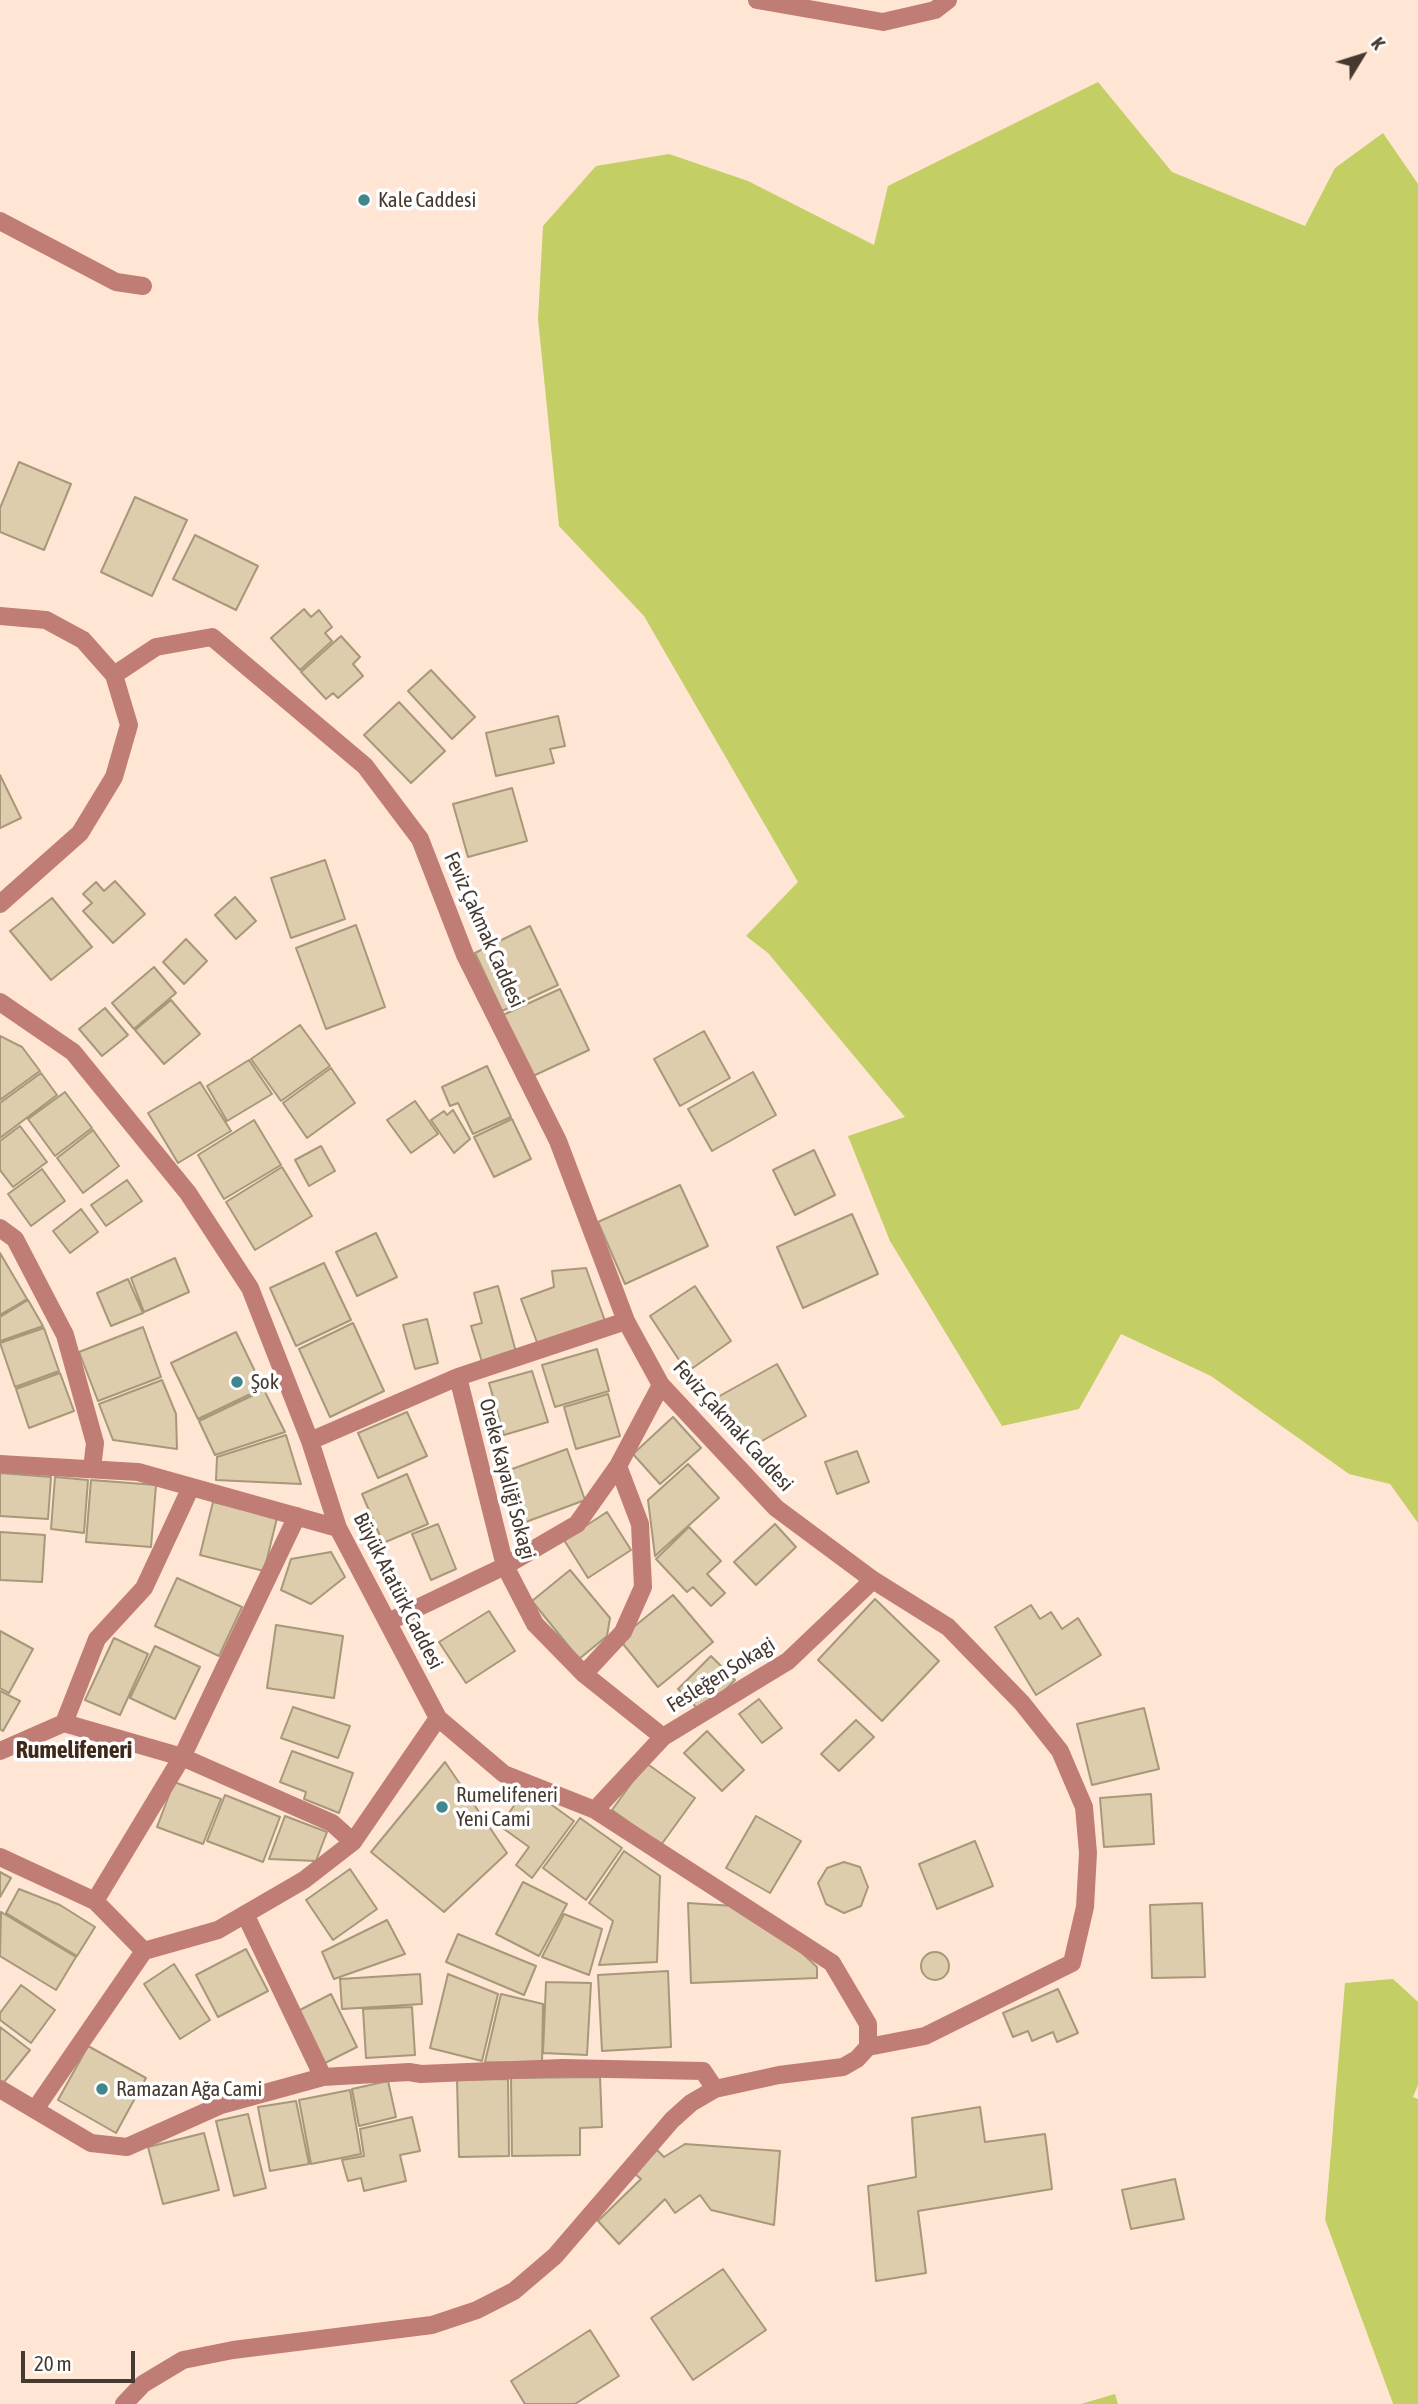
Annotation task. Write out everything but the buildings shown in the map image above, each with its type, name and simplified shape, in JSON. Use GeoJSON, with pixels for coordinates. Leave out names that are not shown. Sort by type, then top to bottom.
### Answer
{"type":"FeatureCollection","features":[{"type":"Feature","properties":{"kind":"street"},"geometry":{"type":"LineString","coordinates":[[757,0],[883,22],[936,10],[948,0]]}},
{"type":"Feature","properties":{"kind":"street"},"geometry":{"type":"LineString","coordinates":[[0,221],[116,282],[143,286]]}},
{"type":"Feature","properties":{"kind":"street"},"geometry":{"type":"LineString","coordinates":[[0,616],[46,620],[83,640],[114,675],[129,725],[114,777],[80,832],[0,904]]}},
{"type":"Feature","properties":{"kind":"street","name":"Feviz Çakmak Caddesi"},"geometry":{"type":"LineString","coordinates":[[114,675],[156,647],[212,637],[365,766],[420,839],[465,954],[558,1141],[626,1321],[661,1385],[776,1508],[873,1580],[948,1628],[1022,1703],[1060,1751],[1084,1807],[1088,1853],[1086,1907],[1072,1963],[925,2036],[868,2047]]}},
{"type":"Feature","properties":{"kind":"street","name":"Büyük Atatürk Caddesi"},"geometry":{"type":"LineString","coordinates":[[0,1002],[73,1052],[188,1193],[250,1288],[310,1441],[338,1528],[438,1718],[504,1774],[595,1810],[832,1963],[868,2024],[868,2047]]}},
{"type":"Feature","properties":{"kind":"street"},"geometry":{"type":"LineString","coordinates":[[0,1228],[15,1239],[65,1335],[94,1443],[92,1469]]}},
{"type":"Feature","properties":{"kind":"street"},"geometry":{"type":"LineString","coordinates":[[310,1441],[458,1377],[626,1321]]}},
{"type":"Feature","properties":{"kind":"street","name":"Oreke Kayaliği Sokagi"},"geometry":{"type":"LineString","coordinates":[[458,1377],[505,1566],[535,1624],[584,1674],[663,1737]]}},
{"type":"Feature","properties":{"kind":"street"},"geometry":{"type":"LineString","coordinates":[[388,1622],[505,1566],[577,1524],[618,1466],[661,1385]]}},
{"type":"Feature","properties":{"kind":"street"},"geometry":{"type":"LineString","coordinates":[[0,1464],[138,1472],[338,1528]]}},
{"type":"Feature","properties":{"kind":"street"},"geometry":{"type":"LineString","coordinates":[[584,1674],[623,1632],[643,1587],[640,1524],[618,1466]]}},
{"type":"Feature","properties":{"kind":"street"},"geometry":{"type":"LineString","coordinates":[[64,1723],[97,1639],[144,1588],[191,1487]]}},
{"type":"Feature","properties":{"kind":"street"},"geometry":{"type":"LineString","coordinates":[[95,1902],[182,1757],[297,1516]]}},
{"type":"Feature","properties":{"kind":"street","name":"Fesleğen Sokagi"},"geometry":{"type":"LineString","coordinates":[[595,1810],[663,1737],[788,1661],[873,1580]]}},
{"type":"Feature","properties":{"kind":"street"},"geometry":{"type":"LineString","coordinates":[[36,2108],[144,1951],[218,1930],[304,1880],[353,1842],[438,1718]]}},
{"type":"Feature","properties":{"kind":"street"},"geometry":{"type":"LineString","coordinates":[[0,1751],[64,1723],[182,1757],[332,1823],[353,1842]]}},
{"type":"Feature","properties":{"kind":"street"},"geometry":{"type":"LineString","coordinates":[[0,1857],[95,1902],[144,1951]]}},
{"type":"Feature","properties":{"kind":"street"},"geometry":{"type":"LineString","coordinates":[[246,1914],[323,2077]]}},
{"type":"Feature","properties":{"kind":"street"},"geometry":{"type":"LineString","coordinates":[[124,2404],[143,2384],[183,2360],[233,2350],[432,2325],[477,2310],[514,2291],[555,2256],[671,2120],[691,2103],[715,2089],[779,2075],[844,2067],[857,2059],[868,2047]]}},
{"type":"Feature","properties":{"kind":"street"},"geometry":{"type":"LineString","coordinates":[[0,2089],[36,2108],[90,2143],[127,2147],[221,2105],[323,2077],[562,2068],[703,2071],[715,2089]]}},
{"type":"Feature","properties":{"kind":"shaded area"},"geometry":{"type":"Polygon","coordinates":[[[1098,82],[1172,172],[1305,226],[1335,168],[1383,133],[1418,184],[1418,1523],[1390,1484],[1349,1474],[1211,1376],[1121,1334],[1079,1409],[1002,1426],[890,1241],[848,1136],[905,1117],[768,953],[746,936],[798,882],[644,616],[559,526],[538,319],[543,226],[596,166],[669,154],[748,181],[874,245],[888,186],[1098,82]]]}},
{"type":"Feature","properties":{"kind":"shaded area"},"geometry":{"type":"Polygon","coordinates":[[[1393,1979],[1418,2002],[1418,2085],[1413,2097],[1418,2099],[1418,2404],[1393,2404],[1325,2220],[1345,1983],[1393,1979]]]}},
{"type":"Feature","properties":{"kind":"shaded area"},"geometry":{"type":"Polygon","coordinates":[[[1115,2394],[1118,2404],[1081,2404],[1115,2394]]]}},
{"type":"Feature","properties":{"kind":"pier"},"geometry":{"type":"Polygon","coordinates":[[[1329,2125],[1333,2127],[1325,2220],[1393,2404],[1390,2404],[1322,2221],[1329,2125]]]}},
{"type":"Feature","properties":{"kind":"place","name":"Kale Caddesi"},"geometry":{"type":"Point","coordinates":[364,200]}},
{"type":"Feature","properties":{"kind":"place","name":"Şok"},"geometry":{"type":"Point","coordinates":[237,1382]}},
{"type":"Feature","properties":{"kind":"place","name":"Rumelifeneri Yeni Cami"},"geometry":{"type":"Point","coordinates":[442,1807]}},
{"type":"Feature","properties":{"kind":"place","name":"Ramazan Ağa Cami"},"geometry":{"type":"Point","coordinates":[102,2089]}},
{"type":"Feature","properties":{"kind":"district","name":"Rumelifeneri"},"geometry":{"type":"Point","coordinates":[74,1750]}}]}
